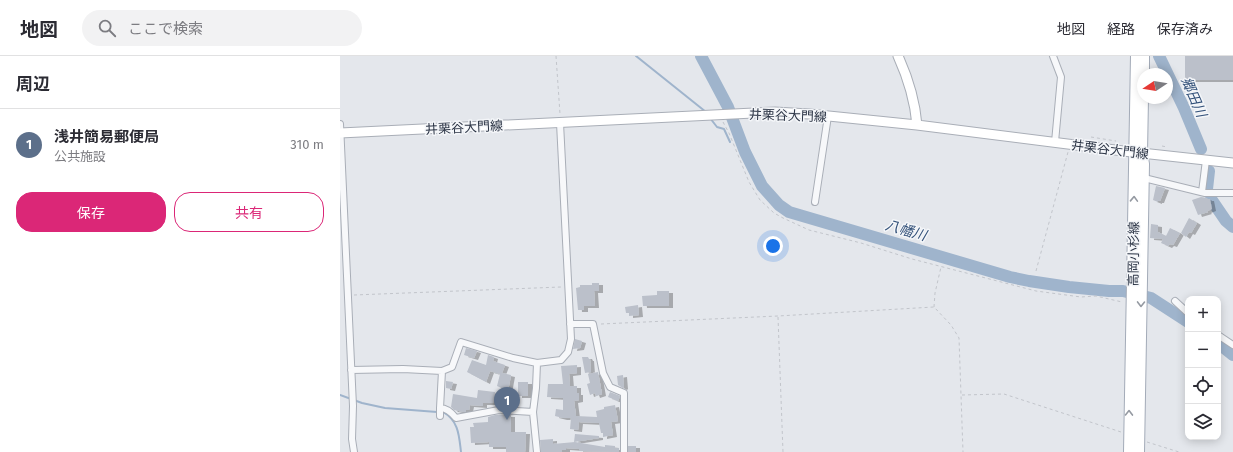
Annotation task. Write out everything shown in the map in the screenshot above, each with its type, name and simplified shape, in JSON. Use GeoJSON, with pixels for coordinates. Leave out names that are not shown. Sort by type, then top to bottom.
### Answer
{"type":"FeatureCollection","features":[{"type":"Feature","properties":{"kind":"main road"},"geometry":{"type":"LineString","coordinates":[[898,56],[908,79],[916,113],[917,125]]}},
{"type":"Feature","properties":{"kind":"main road","name":"高岡小杉線"},"geometry":{"type":"LineString","coordinates":[[1136,56],[1139,152],[1144,178],[1139,452]]}},
{"type":"Feature","properties":{"kind":"main road"},"geometry":{"type":"LineString","coordinates":[[1144,56],[1144,68]]}},
{"type":"Feature","properties":{"kind":"main road","name":"高岡小杉線"},"geometry":{"type":"LineString","coordinates":[[1129,452],[1139,152],[1143,104]]}},
{"type":"Feature","properties":{"kind":"main road","name":"井栗谷大門線"},"geometry":{"type":"LineString","coordinates":[[340,133],[775,112],[917,125],[1233,163]]}},
{"type":"Feature","properties":{"kind":"street"},"geometry":{"type":"LineString","coordinates":[[1053,56],[1061,77],[1055,142]]}},
{"type":"Feature","properties":{"kind":"street"},"geometry":{"type":"LineString","coordinates":[[815,202],[828,116]]}},
{"type":"Feature","properties":{"kind":"street"},"geometry":{"type":"LineString","coordinates":[[351,370],[403,369],[442,371],[452,367],[461,342],[513,358],[537,363],[561,360],[568,352],[571,339],[560,123]]}},
{"type":"Feature","properties":{"kind":"street"},"geometry":{"type":"LineString","coordinates":[[340,124],[353,406],[352,440],[354,452]]}},
{"type":"Feature","properties":{"kind":"street"},"geometry":{"type":"LineString","coordinates":[[1202,192],[1206,160]]}},
{"type":"Feature","properties":{"kind":"street"},"geometry":{"type":"LineString","coordinates":[[1144,178],[1202,192],[1233,193]]}},
{"type":"Feature","properties":{"kind":"street"},"geometry":{"type":"LineString","coordinates":[[1174,302],[1185,311]]}},
{"type":"Feature","properties":{"kind":"street"},"geometry":{"type":"LineString","coordinates":[[570,324],[593,324],[603,373],[610,387],[624,393],[624,452]]}},
{"type":"Feature","properties":{"kind":"street"},"geometry":{"type":"LineString","coordinates":[[1221,337],[1233,345]]}},
{"type":"Feature","properties":{"kind":"street"},"geometry":{"type":"LineString","coordinates":[[537,363],[533,412],[537,452]]}},
{"type":"Feature","properties":{"kind":"street"},"geometry":{"type":"LineString","coordinates":[[440,416],[442,371]]}},
{"type":"Feature","properties":{"kind":"street"},"geometry":{"type":"LineString","coordinates":[[440,408],[452,413],[456,418],[499,410],[533,412]]}},
{"type":"Feature","properties":{"kind":"path"},"geometry":{"type":"LineString","coordinates":[[556,56],[560,123]]}},
{"type":"Feature","properties":{"kind":"path"},"geometry":{"type":"LineString","coordinates":[[719,115],[729,133],[749,182],[760,200],[774,213],[783,218],[810,230],[1036,292],[1096,296],[1126,303]]}},
{"type":"Feature","properties":{"kind":"path"},"geometry":{"type":"LineString","coordinates":[[1091,137],[1116,141]]}},
{"type":"Feature","properties":{"kind":"path"},"geometry":{"type":"LineString","coordinates":[[1036,271],[1070,144]]}},
{"type":"Feature","properties":{"kind":"path"},"geometry":{"type":"LineString","coordinates":[[941,267],[935,293],[934,307],[951,325],[959,338],[963,452]]}},
{"type":"Feature","properties":{"kind":"path"},"geometry":{"type":"LineString","coordinates":[[348,296],[568,288]]}},
{"type":"Feature","properties":{"kind":"path"},"geometry":{"type":"LineString","coordinates":[[593,324],[778,316],[934,307]]}},
{"type":"Feature","properties":{"kind":"path"},"geometry":{"type":"LineString","coordinates":[[778,316],[783,452]]}},
{"type":"Feature","properties":{"kind":"path"},"geometry":{"type":"LineString","coordinates":[[962,395],[1004,394],[1129,436]]}},
{"type":"Feature","properties":{"kind":"path"},"geometry":{"type":"LineString","coordinates":[[1139,439],[1179,452]]}},
{"type":"Feature","properties":{"kind":"building"},"geometry":{"type":"Polygon","coordinates":[[[1185,56],[1233,56],[1233,80],[1185,80],[1185,56]]]}},
{"type":"Feature","properties":{"kind":"building"},"geometry":{"type":"Polygon","coordinates":[[[1156,186],[1165,188],[1160,201],[1158,202],[1153,200],[1156,186]]]}},
{"type":"Feature","properties":{"kind":"building"},"geometry":{"type":"Polygon","coordinates":[[[1201,197],[1210,199],[1212,209],[1198,215],[1192,200],[1201,197]]]}},
{"type":"Feature","properties":{"kind":"building"},"geometry":{"type":"Polygon","coordinates":[[[1189,218],[1197,223],[1191,233],[1189,232],[1186,237],[1181,233],[1189,218]]]}},
{"type":"Feature","properties":{"kind":"building"},"geometry":{"type":"Polygon","coordinates":[[[1151,224],[1158,225],[1158,232],[1166,236],[1170,228],[1180,233],[1173,245],[1170,244],[1168,246],[1161,243],[1163,239],[1150,238],[1151,224]]]}},
{"type":"Feature","properties":{"kind":"building"},"geometry":{"type":"Polygon","coordinates":[[[592,283],[599,283],[599,291],[594,291],[595,306],[584,306],[584,310],[578,310],[576,288],[580,287],[580,285],[592,285],[592,283]]]}},
{"type":"Feature","properties":{"kind":"building"},"geometry":{"type":"Polygon","coordinates":[[[657,291],[669,291],[669,306],[643,306],[642,296],[657,295],[657,291]]]}},
{"type":"Feature","properties":{"kind":"building"},"geometry":{"type":"Polygon","coordinates":[[[638,305],[639,315],[629,316],[629,313],[626,313],[625,307],[638,305]]]}},
{"type":"Feature","properties":{"kind":"building"},"geometry":{"type":"Polygon","coordinates":[[[575,339],[582,341],[580,348],[573,349],[575,339]]]}},
{"type":"Feature","properties":{"kind":"building"},"geometry":{"type":"Polygon","coordinates":[[[466,348],[477,351],[474,358],[464,355],[466,348]]]}},
{"type":"Feature","properties":{"kind":"building"},"geometry":{"type":"Polygon","coordinates":[[[488,355],[494,357],[493,361],[505,365],[502,373],[511,375],[508,391],[497,386],[500,374],[490,371],[486,382],[467,372],[472,360],[486,365],[488,355]]]}},
{"type":"Feature","properties":{"kind":"building"},"geometry":{"type":"Polygon","coordinates":[[[582,357],[588,357],[590,359],[591,372],[585,373],[582,357]]]}},
{"type":"Feature","properties":{"kind":"building"},"geometry":{"type":"Polygon","coordinates":[[[577,365],[577,373],[569,374],[570,386],[577,386],[577,393],[579,393],[579,400],[574,401],[576,416],[597,417],[596,411],[604,409],[604,407],[615,405],[618,421],[611,422],[613,435],[603,437],[599,423],[579,422],[578,430],[570,429],[571,418],[555,416],[556,409],[563,410],[563,398],[547,397],[548,384],[563,384],[561,366],[577,365]]]}},
{"type":"Feature","properties":{"kind":"building"},"geometry":{"type":"Polygon","coordinates":[[[598,372],[602,394],[596,396],[595,393],[590,395],[587,384],[590,383],[588,374],[598,372]]]}},
{"type":"Feature","properties":{"kind":"building"},"geometry":{"type":"Polygon","coordinates":[[[623,375],[623,388],[618,385],[617,376],[623,375]]]}},
{"type":"Feature","properties":{"kind":"building"},"geometry":{"type":"Polygon","coordinates":[[[446,381],[453,382],[451,389],[446,388],[446,381]]]}},
{"type":"Feature","properties":{"kind":"building"},"geometry":{"type":"Polygon","coordinates":[[[518,382],[528,382],[528,396],[518,396],[518,382]]]}},
{"type":"Feature","properties":{"kind":"building"},"geometry":{"type":"Polygon","coordinates":[[[478,390],[495,392],[493,403],[483,403],[483,406],[470,405],[469,410],[466,410],[466,412],[454,410],[451,407],[453,394],[477,398],[478,390]]]}},
{"type":"Feature","properties":{"kind":"building"},"geometry":{"type":"Polygon","coordinates":[[[610,392],[620,396],[618,401],[608,397],[610,392]]]}},
{"type":"Feature","properties":{"kind":"building"},"geometry":{"type":"Polygon","coordinates":[[[495,415],[511,415],[511,432],[526,432],[525,452],[506,452],[506,447],[489,447],[489,442],[471,443],[470,427],[474,427],[473,423],[488,422],[488,417],[495,415]]]}},
{"type":"Feature","properties":{"kind":"building"},"geometry":{"type":"Polygon","coordinates":[[[575,434],[599,436],[599,438],[574,442],[575,434]]]}},
{"type":"Feature","properties":{"kind":"building"},"geometry":{"type":"Polygon","coordinates":[[[553,439],[553,444],[575,442],[605,447],[605,445],[615,446],[615,448],[619,448],[619,452],[579,451],[579,449],[566,448],[566,450],[562,450],[562,452],[541,452],[540,440],[553,439]]]}},
{"type":"Feature","properties":{"kind":"building"},"geometry":{"type":"Polygon","coordinates":[[[628,446],[636,446],[636,452],[628,452],[628,446]]]}},
{"type":"Feature","properties":{"kind":"waterway"},"geometry":{"type":"LineString","coordinates":[[636,56],[706,112]]}},
{"type":"Feature","properties":{"kind":"waterway","name":"八幡川"},"geometry":{"type":"LineString","coordinates":[[701,56],[728,107],[745,152],[762,186],[779,205],[789,212],[1010,277],[1069,287],[1123,291],[1151,298],[1185,320]]}},
{"type":"Feature","properties":{"kind":"waterway","name":"郷田川"},"geometry":{"type":"LineString","coordinates":[[1159,56],[1184,108],[1201,149]]}},
{"type":"Feature","properties":{"kind":"waterway"},"geometry":{"type":"LineString","coordinates":[[710,118],[717,127],[724,129],[730,142]]}},
{"type":"Feature","properties":{"kind":"waterway","name":"郷田川"},"geometry":{"type":"LineString","coordinates":[[1207,189],[1209,171]]}},
{"type":"Feature","properties":{"kind":"waterway","name":"郷田川"},"geometry":{"type":"LineString","coordinates":[[1211,199],[1226,221],[1233,227]]}},
{"type":"Feature","properties":{"kind":"waterway","name":"八幡川"},"geometry":{"type":"LineString","coordinates":[[1221,345],[1233,355]]}},
{"type":"Feature","properties":{"kind":"waterway"},"geometry":{"type":"LineString","coordinates":[[340,395],[362,403],[385,408],[437,412]]}},
{"type":"Feature","properties":{"kind":"waterway"},"geometry":{"type":"LineString","coordinates":[[443,412],[455,424],[459,435],[461,452]]}},
{"type":"Feature","properties":{"kind":"place","name":"浅井簡易郵便局"},"geometry":{"type":"Point","coordinates":[507,420]}}]}
